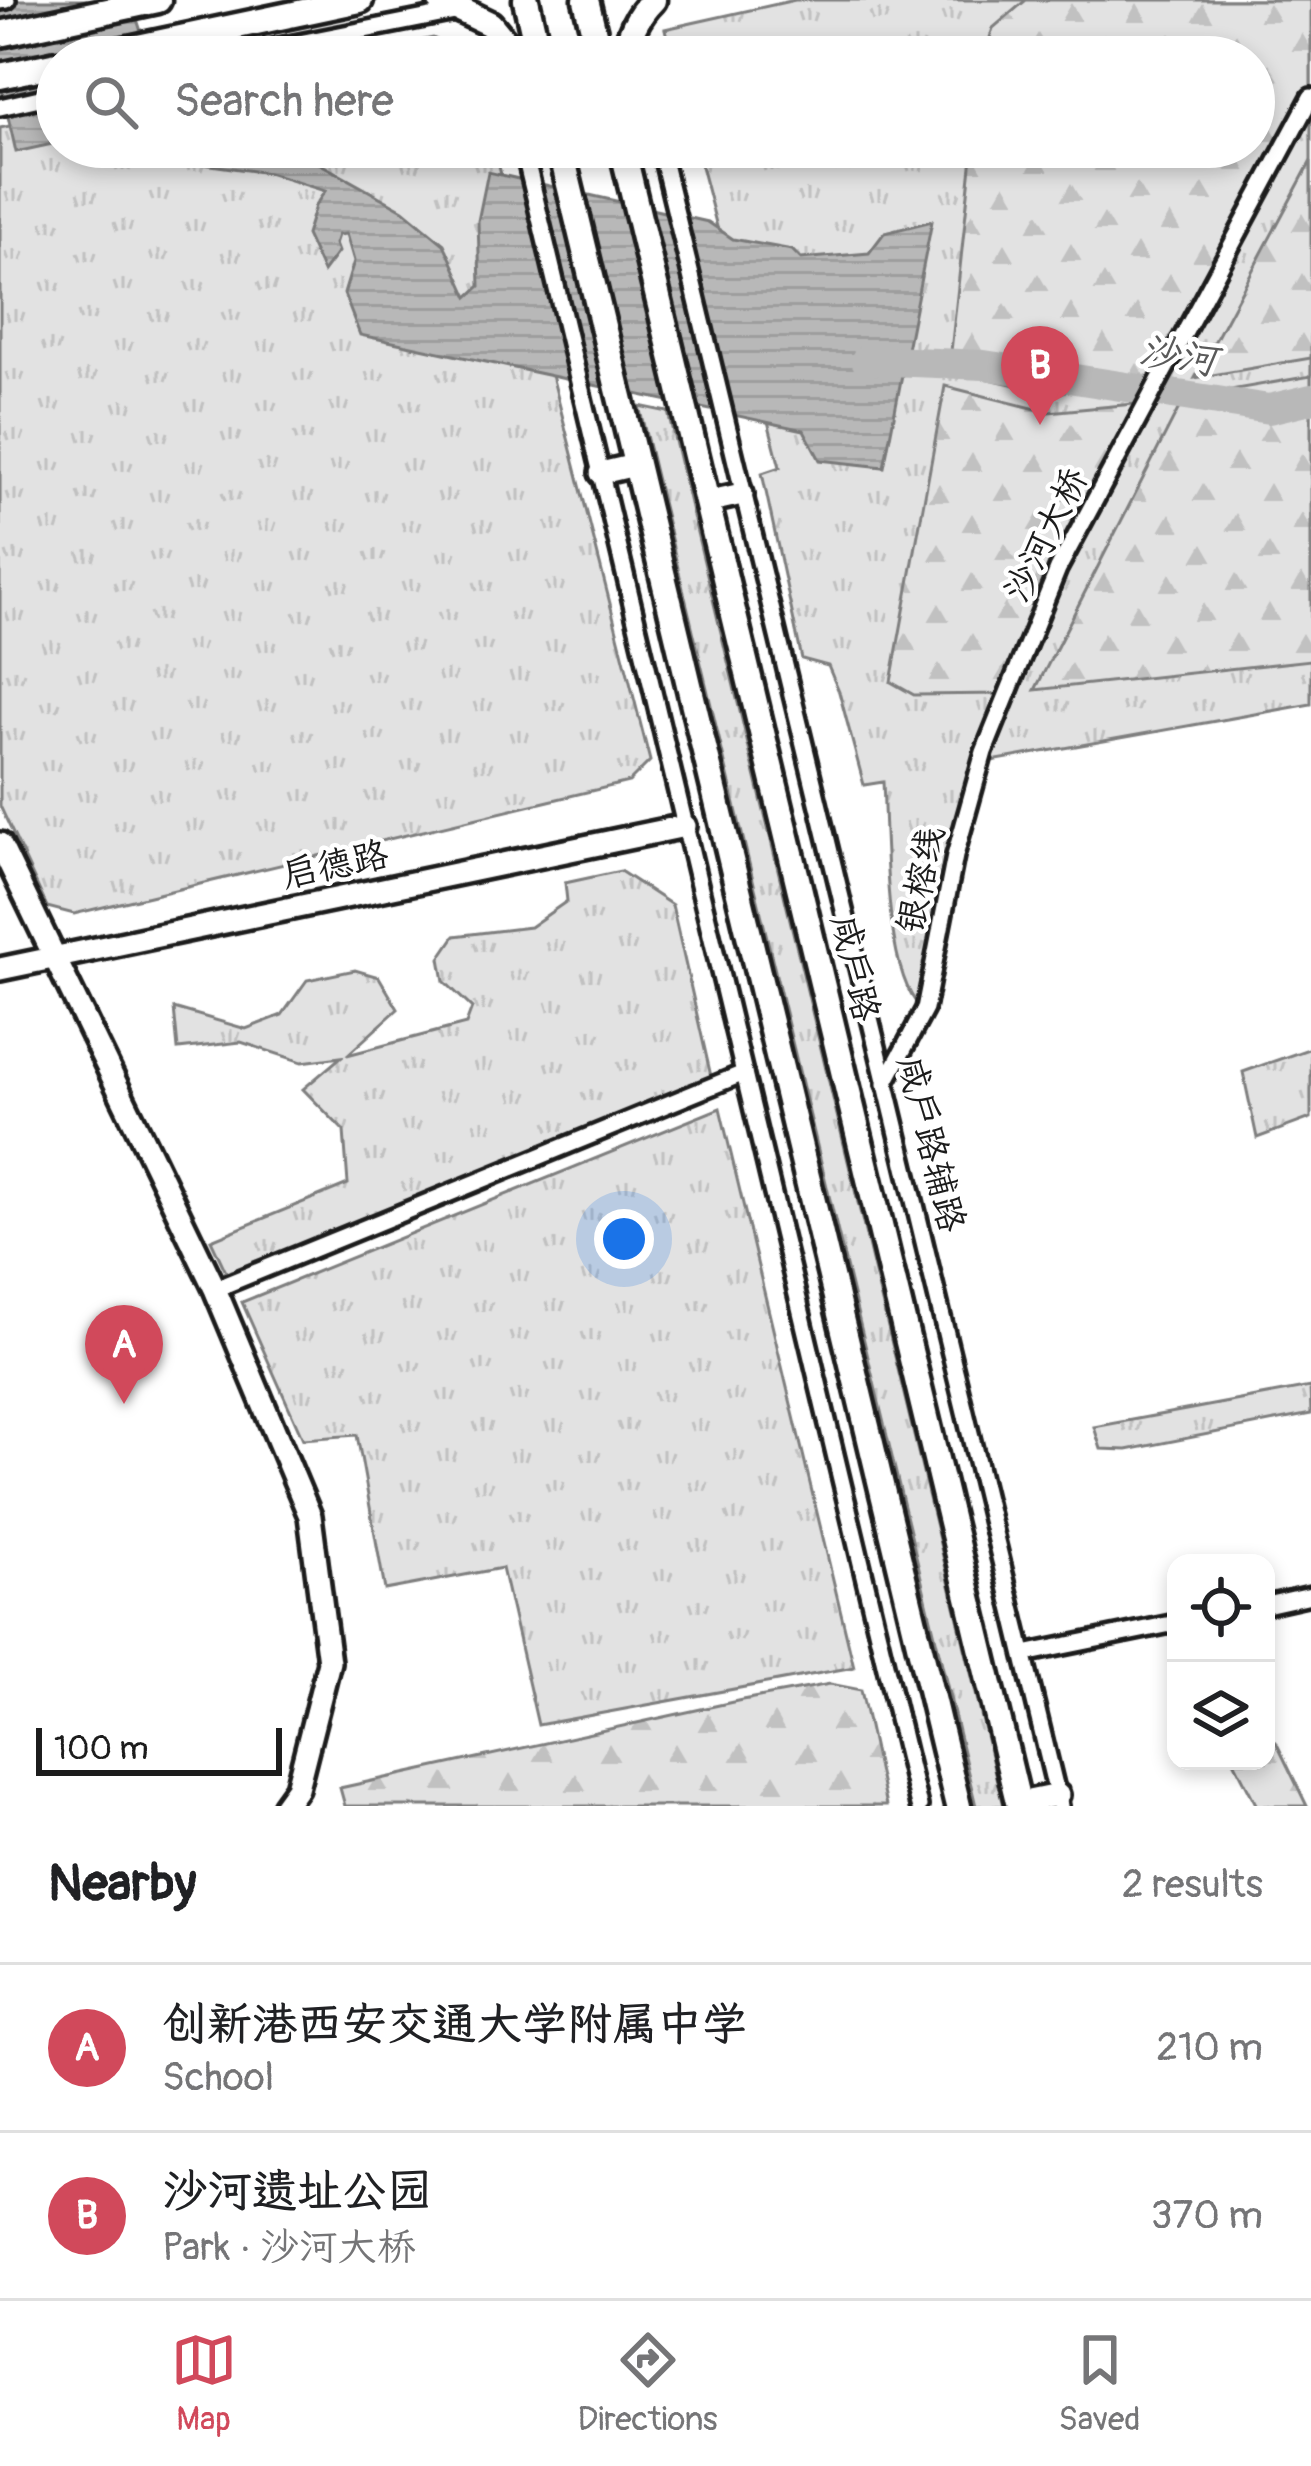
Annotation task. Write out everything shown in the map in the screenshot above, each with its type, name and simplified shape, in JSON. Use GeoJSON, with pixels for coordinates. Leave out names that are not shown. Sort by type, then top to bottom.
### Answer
{"type":"FeatureCollection","features":[{"type":"Feature","properties":{"kind":"main road"},"geometry":{"type":"LineString","coordinates":[[0,34],[158,0]]}},
{"type":"Feature","properties":{"kind":"main road"},"geometry":{"type":"LineString","coordinates":[[190,36],[360,0]]}},
{"type":"Feature","properties":{"kind":"main road"},"geometry":{"type":"LineString","coordinates":[[526,0],[534,36]]}},
{"type":"Feature","properties":{"kind":"main road"},"geometry":{"type":"LineString","coordinates":[[586,0],[595,36]]}},
{"type":"Feature","properties":{"kind":"main road"},"geometry":{"type":"LineString","coordinates":[[631,36],[652,0]]}},
{"type":"Feature","properties":{"kind":"main road"},"geometry":{"type":"LineString","coordinates":[[451,5],[500,36]]}},
{"type":"Feature","properties":{"kind":"main road"},"geometry":{"type":"LineString","coordinates":[[0,76],[36,68]]}},
{"type":"Feature","properties":{"kind":"main road"},"geometry":{"type":"LineString","coordinates":[[565,168],[958,1806]]}},
{"type":"Feature","properties":{"kind":"main road","name":"咸户路"},"geometry":{"type":"LineString","coordinates":[[626,168],[1019,1805]]}},
{"type":"Feature","properties":{"kind":"street"},"geometry":{"type":"LineString","coordinates":[[318,36],[451,5]]}},
{"type":"Feature","properties":{"kind":"street"},"geometry":{"type":"LineString","coordinates":[[493,28],[495,36]]}},
{"type":"Feature","properties":{"kind":"street"},"geometry":{"type":"LineString","coordinates":[[632,31],[633,36]]}},
{"type":"Feature","properties":{"kind":"street","name":"沙河大桥"},"geometry":{"type":"LineString","coordinates":[[1275,164],[1311,97]]}},
{"type":"Feature","properties":{"kind":"street"},"geometry":{"type":"LineString","coordinates":[[0,106],[36,98]]}},
{"type":"Feature","properties":{"kind":"street"},"geometry":{"type":"LineString","coordinates":[[528,168],[920,1806]]}},
{"type":"Feature","properties":{"kind":"street","name":"咸户路辅路"},"geometry":{"type":"LineString","coordinates":[[665,168],[1059,1801]]}},
{"type":"Feature","properties":{"kind":"street","name":"沙河大桥"},"geometry":{"type":"LineString","coordinates":[[984,752],[1058,569],[1273,168]]}},
{"type":"Feature","properties":{"kind":"street"},"geometry":{"type":"LineString","coordinates":[[601,473],[635,465]]}},
{"type":"Feature","properties":{"kind":"street"},"geometry":{"type":"LineString","coordinates":[[706,502],[742,494]]}},
{"type":"Feature","properties":{"kind":"street","name":"银榕线"},"geometry":{"type":"LineString","coordinates":[[885,1084],[925,1009],[955,856],[984,752]]}},
{"type":"Feature","properties":{"kind":"street","name":"启德路"},"geometry":{"type":"LineString","coordinates":[[0,969],[685,826]]}},
{"type":"Feature","properties":{"kind":"street"},"geometry":{"type":"LineString","coordinates":[[0,844],[214,1289],[310,1516],[329,1662],[297,1788],[284,1806]]}},
{"type":"Feature","properties":{"kind":"street"},"geometry":{"type":"LineString","coordinates":[[214,1289],[744,1073]]}},
{"type":"Feature","properties":{"kind":"street"},"geometry":{"type":"LineString","coordinates":[[1275,1603],[1311,1595]]}},
{"type":"Feature","properties":{"kind":"street"},"geometry":{"type":"LineString","coordinates":[[1024,1654],[1167,1625]]}},
{"type":"Feature","properties":{"kind":"street"},"geometry":{"type":"LineString","coordinates":[[1019,1805],[1059,1801]]}},
{"type":"Feature","properties":{"kind":"green space"},"geometry":{"type":"Polygon","coordinates":[[[795,0],[1311,0],[1311,704],[980,763],[921,1008],[909,990],[894,935],[883,782],[864,785],[828,666],[802,659],[762,473],[780,467],[702,168],[1275,168],[1275,36],[667,36],[665,29],[795,0]]]}},
{"type":"Feature","properties":{"kind":"green space"},"geometry":{"type":"Polygon","coordinates":[[[1026,0],[1311,0],[1311,100],[1275,168],[1275,36],[991,36],[993,28],[1026,0]]]}},
{"type":"Feature","properties":{"kind":"green space"},"geometry":{"type":"Polygon","coordinates":[[[36,120],[36,168],[499,168],[650,761],[629,782],[74,914],[47,907],[0,806],[0,128],[36,120]]]}},
{"type":"Feature","properties":{"kind":"green space"},"geometry":{"type":"Polygon","coordinates":[[[1311,161],[1311,358],[1195,378],[1311,161]]]}},
{"type":"Feature","properties":{"kind":"green space"},"geometry":{"type":"Polygon","coordinates":[[[971,168],[1275,168],[1161,382],[1051,393],[949,370],[971,168]]]}},
{"type":"Feature","properties":{"kind":"green space"},"geometry":{"type":"Polygon","coordinates":[[[1311,376],[1311,660],[1035,690],[1184,398],[1311,376]]]}},
{"type":"Feature","properties":{"kind":"green space"},"geometry":{"type":"Polygon","coordinates":[[[945,386],[1048,412],[1145,403],[1003,694],[914,695],[891,682],[945,386]]]}},
{"type":"Feature","properties":{"kind":"green space"},"geometry":{"type":"Polygon","coordinates":[[[639,406],[668,412],[1003,1806],[976,1806],[639,406]]]}},
{"type":"Feature","properties":{"kind":"green space"},"geometry":{"type":"Polygon","coordinates":[[[620,871],[672,905],[715,1094],[234,1289],[211,1240],[348,1184],[344,1131],[303,1089],[341,1057],[302,1062],[241,1042],[178,1049],[174,1008],[246,1029],[282,1015],[307,980],[355,970],[379,977],[398,1009],[347,1055],[466,1024],[472,1008],[444,981],[440,958],[455,936],[530,927],[567,901],[565,883],[620,871]]]}},
{"type":"Feature","properties":{"kind":"green space"},"geometry":{"type":"Polygon","coordinates":[[[1311,1048],[1311,1118],[1257,1138],[1243,1072],[1311,1048]]]}},
{"type":"Feature","properties":{"kind":"green space"},"geometry":{"type":"Polygon","coordinates":[[[720,1108],[854,1667],[538,1725],[502,1568],[385,1590],[357,1435],[303,1439],[242,1302],[720,1108]]]}},
{"type":"Feature","properties":{"kind":"green space"},"geometry":{"type":"Polygon","coordinates":[[[1310,1387],[1311,1414],[1127,1450],[1101,1449],[1094,1427],[1310,1387]]]}},
{"type":"Feature","properties":{"kind":"green space"},"geometry":{"type":"Polygon","coordinates":[[[830,1684],[861,1690],[886,1806],[345,1806],[340,1788],[742,1700],[830,1684]]]}},
{"type":"Feature","properties":{"kind":"green space"},"geometry":{"type":"Polygon","coordinates":[[[1275,1742],[1307,1806],[1257,1806],[1239,1770],[1275,1770],[1275,1742]]]}},
{"type":"Feature","properties":{"kind":"shaded area"},"geometry":{"type":"Polygon","coordinates":[[[0,0],[131,0],[142,36],[36,36],[36,148],[16,152],[0,81],[0,0]]]}},
{"type":"Feature","properties":{"kind":"shaded area"},"geometry":{"type":"Polygon","coordinates":[[[232,168],[328,168],[403,210],[444,244],[468,297],[480,286],[478,221],[488,172],[708,222],[733,239],[792,250],[801,259],[869,253],[884,233],[932,221],[884,467],[820,460],[804,430],[360,335],[344,294],[354,261],[346,234],[338,235],[338,252],[323,272],[306,235],[325,191],[268,173],[232,168]]]}},
{"type":"Feature","properties":{"kind":"waterway","name":"沙河"},"geometry":{"type":"LineString","coordinates":[[866,360],[984,365],[1269,409],[1311,399]]}},
{"type":"Feature","properties":{"kind":"place","name":"沙河遗址公园"},"geometry":{"type":"Point","coordinates":[1040,425]}},
{"type":"Feature","properties":{"kind":"place","name":"创新港西安交通大学附属中学"},"geometry":{"type":"Point","coordinates":[124,1404]}}]}
